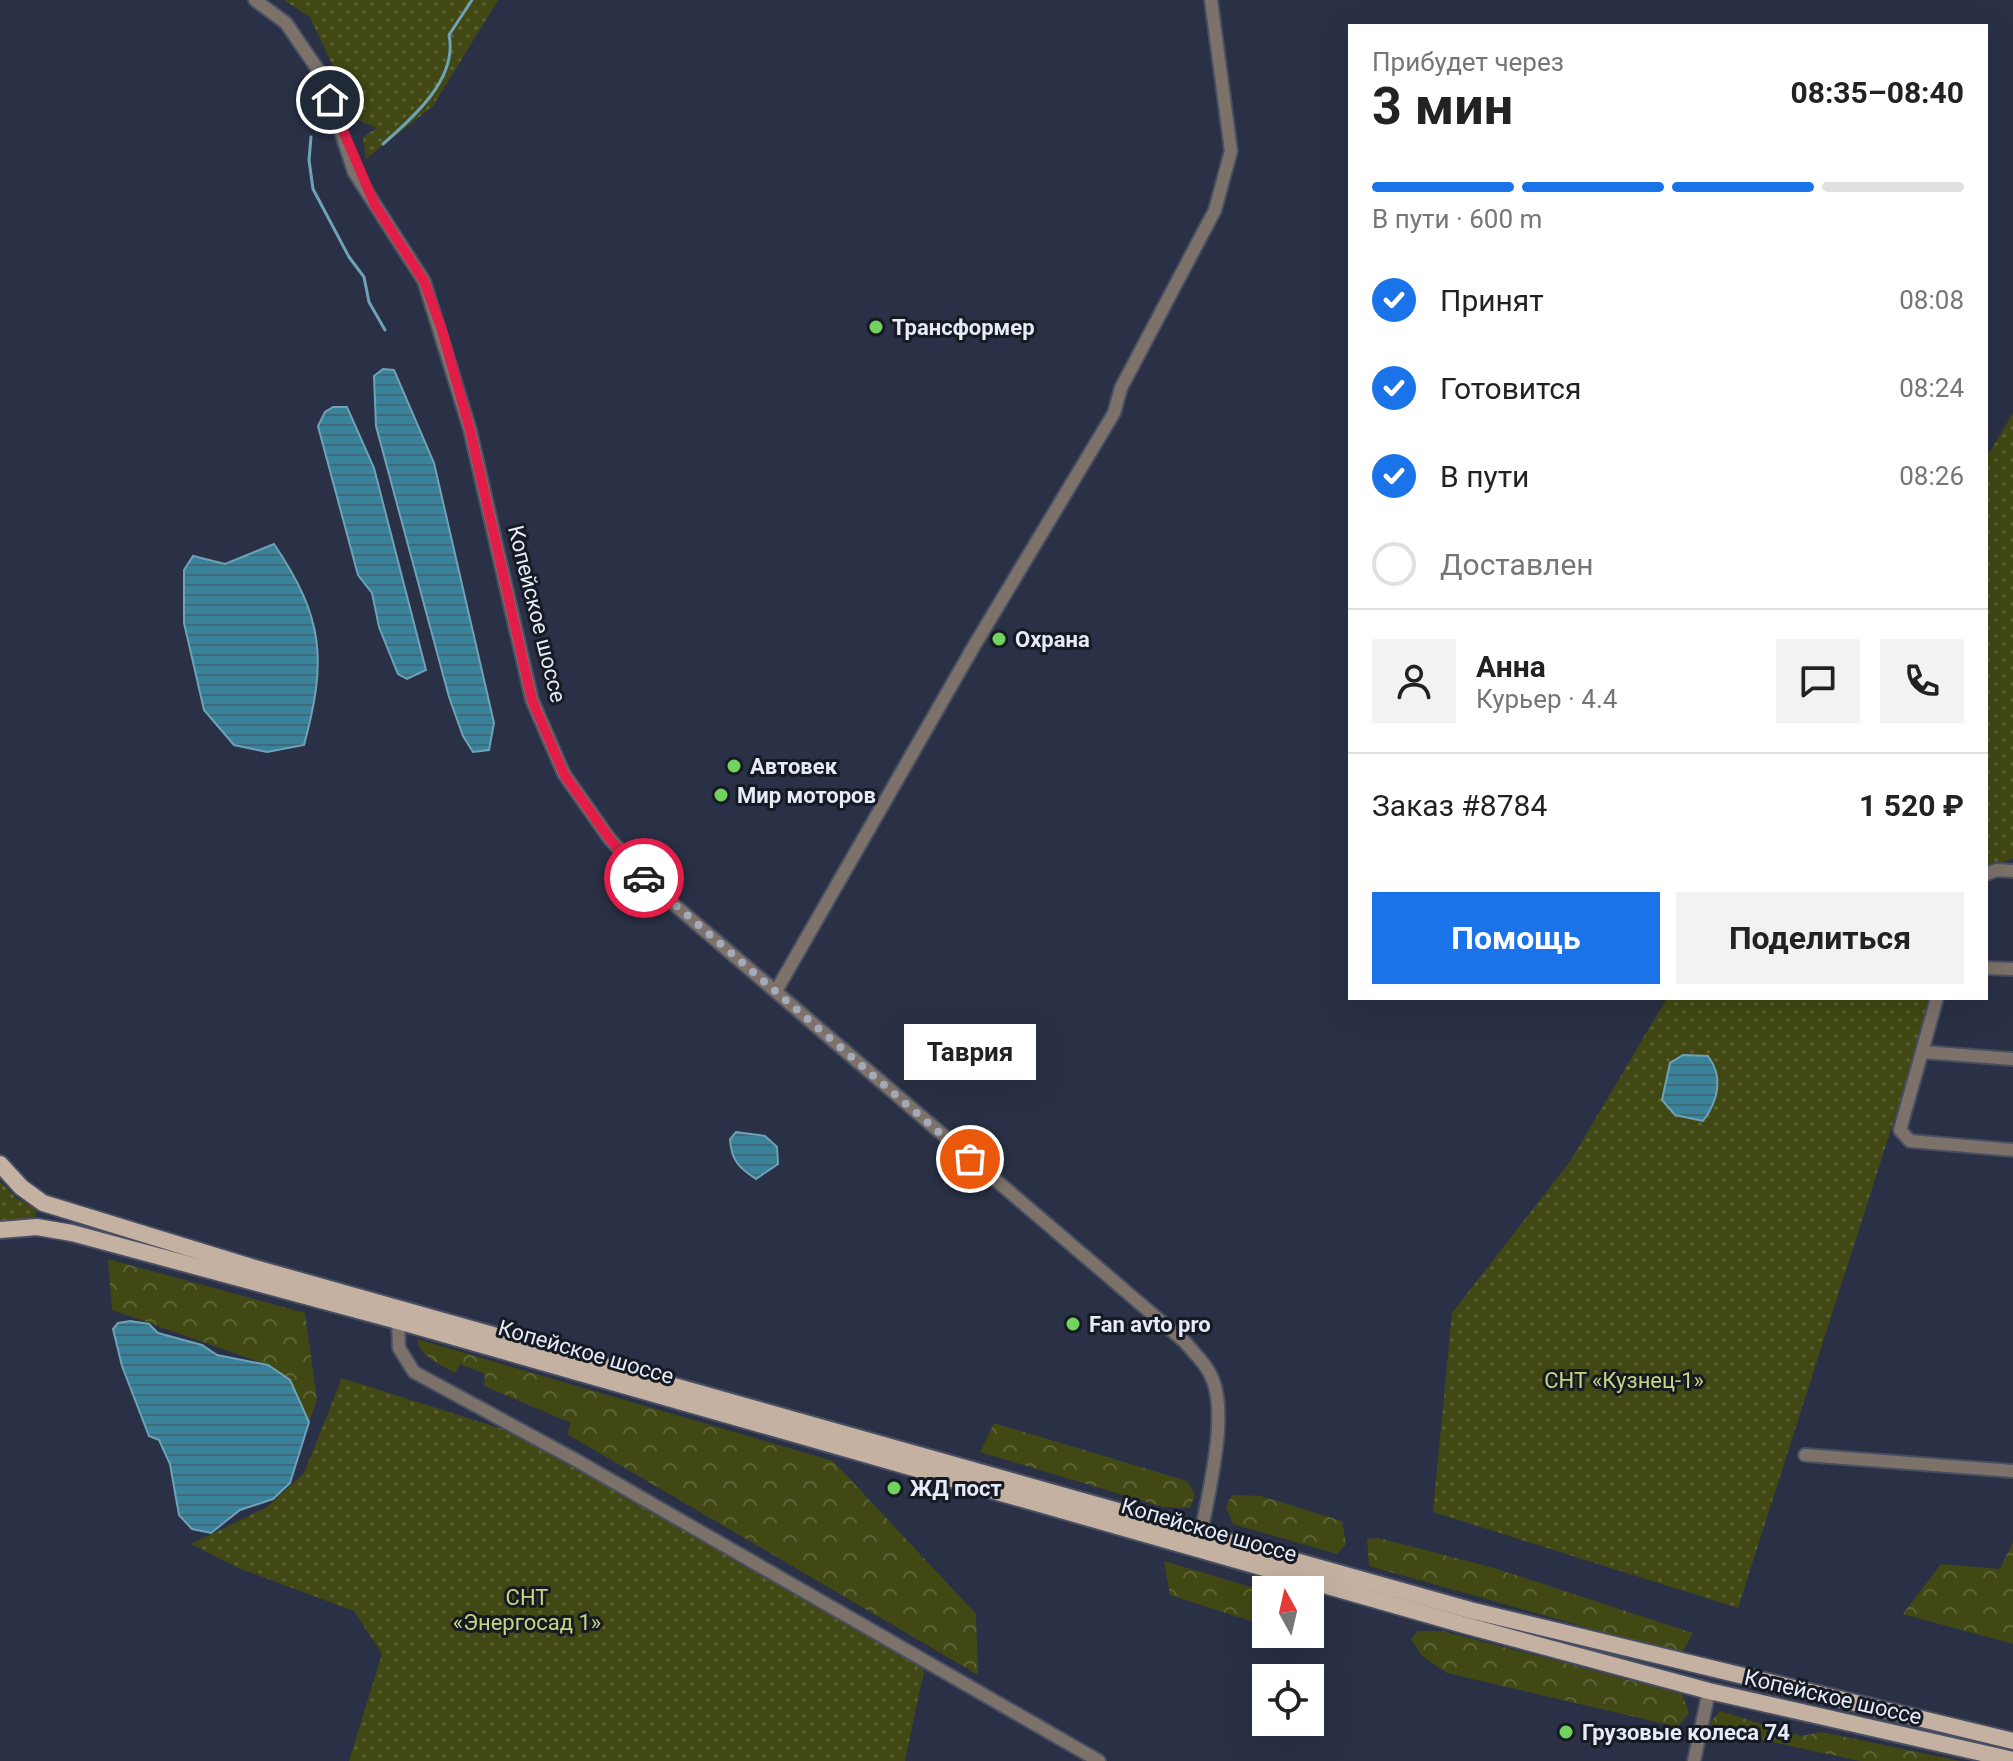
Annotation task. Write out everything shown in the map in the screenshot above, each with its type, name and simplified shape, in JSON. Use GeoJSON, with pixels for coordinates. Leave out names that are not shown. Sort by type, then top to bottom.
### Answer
{"type":"FeatureCollection","features":[{"type":"Feature","properties":{"kind":"main road","name":"Копейское шоссе"},"geometry":{"type":"LineString","coordinates":[[0,1164],[31,1197],[259,1269],[1709,1691],[2013,1760]]}},
{"type":"Feature","properties":{"kind":"main road","name":"Копейское шоссе"},"geometry":{"type":"LineString","coordinates":[[0,1230],[37,1227],[72,1233],[1199,1542],[1717,1672],[2013,1741]]}},
{"type":"Feature","properties":{"kind":"main road"},"geometry":{"type":"LineString","coordinates":[[1709,1691],[1717,1672]]}},
{"type":"Feature","properties":{"kind":"street","name":"Копейское шоссе"},"geometry":{"type":"LineString","coordinates":[[255,0],[286,23],[305,47],[323,77],[354,172],[424,281],[442,330],[470,430],[532,700],[564,774],[609,838],[650,884],[1185,1342],[1210,1374],[1217,1404],[1215,1449],[1199,1542]]}},
{"type":"Feature","properties":{"kind":"street"},"geometry":{"type":"LineString","coordinates":[[776,991],[974,646],[1114,413],[1121,388],[1215,210],[1231,151],[1211,0]]}},
{"type":"Feature","properties":{"kind":"street"},"geometry":{"type":"LineString","coordinates":[[1992,872],[2013,871]]}},
{"type":"Feature","properties":{"kind":"street"},"geometry":{"type":"LineString","coordinates":[[1988,968],[2013,969]]}},
{"type":"Feature","properties":{"kind":"street"},"geometry":{"type":"LineString","coordinates":[[1936,1000],[1900,1130],[1910,1141],[2013,1150]]}},
{"type":"Feature","properties":{"kind":"street"},"geometry":{"type":"LineString","coordinates":[[1922,1052],[2013,1059]]}},
{"type":"Feature","properties":{"kind":"street"},"geometry":{"type":"LineString","coordinates":[[398,1321],[399,1348],[414,1372],[574,1459],[1099,1761]]}},
{"type":"Feature","properties":{"kind":"street"},"geometry":{"type":"LineString","coordinates":[[1805,1455],[2013,1471]]}},
{"type":"Feature","properties":{"kind":"street"},"geometry":{"type":"LineString","coordinates":[[1694,1761],[1709,1691]]}},
{"type":"Feature","properties":{"kind":"green space"},"geometry":{"type":"Polygon","coordinates":[[[284,0],[498,0],[433,106],[366,159],[363,137],[377,128],[358,120],[310,17],[284,0]]]}},
{"type":"Feature","properties":{"kind":"green space"},"geometry":{"type":"Polygon","coordinates":[[[2013,413],[2013,858],[1988,869],[1988,455],[2013,413]]]}},
{"type":"Feature","properties":{"kind":"green space","name":"СНТ «Кузнец-1»"},"geometry":{"type":"Polygon","coordinates":[[[1666,1000],[1932,1000],[1738,1608],[1433,1512],[1452,1313],[1571,1160],[1666,1000]]]}},
{"type":"Feature","properties":{"kind":"green space"},"geometry":{"type":"Polygon","coordinates":[[[0,1181],[16,1198],[37,1209],[35,1218],[0,1222],[0,1181]]]}},
{"type":"Feature","properties":{"kind":"green space"},"geometry":{"type":"Polygon","coordinates":[[[108,1259],[305,1313],[317,1400],[309,1422],[290,1380],[268,1365],[112,1310],[108,1259]]]}},
{"type":"Feature","properties":{"kind":"green space"},"geometry":{"type":"Polygon","coordinates":[[[417,1339],[833,1461],[976,1614],[978,1675],[567,1434],[571,1423],[484,1386],[485,1374],[460,1364],[455,1373],[437,1363],[426,1355],[417,1339]]]}},
{"type":"Feature","properties":{"kind":"green space","name":"СНТ «Энергосад 1»"},"geometry":{"type":"Polygon","coordinates":[[[342,1378],[534,1439],[925,1666],[905,1761],[349,1761],[382,1654],[354,1611],[241,1569],[191,1544],[267,1507],[304,1473],[342,1378]]]}},
{"type":"Feature","properties":{"kind":"green space"},"geometry":{"type":"Polygon","coordinates":[[[994,1423],[1187,1481],[1195,1494],[1190,1508],[1163,1507],[980,1452],[994,1423]]]}},
{"type":"Feature","properties":{"kind":"green space"},"geometry":{"type":"Polygon","coordinates":[[[1232,1495],[1261,1496],[1342,1521],[1346,1544],[1337,1554],[1233,1524],[1226,1507],[1232,1495]]]}},
{"type":"Feature","properties":{"kind":"green space"},"geometry":{"type":"Polygon","coordinates":[[[1379,1538],[1494,1568],[1693,1633],[1681,1654],[1369,1566],[1367,1539],[1379,1538]]]}},
{"type":"Feature","properties":{"kind":"green space"},"geometry":{"type":"Polygon","coordinates":[[[2013,1542],[2013,1644],[1903,1614],[1941,1564],[2000,1569],[2013,1542]]]}},
{"type":"Feature","properties":{"kind":"green space"},"geometry":{"type":"Polygon","coordinates":[[[1164,1561],[1252,1587],[1252,1621],[1170,1595],[1164,1561]]]}},
{"type":"Feature","properties":{"kind":"green space"},"geometry":{"type":"Polygon","coordinates":[[[1418,1631],[1443,1631],[1682,1694],[1689,1713],[1678,1727],[1447,1673],[1422,1656],[1411,1639],[1418,1631]]]}},
{"type":"Feature","properties":{"kind":"green space"},"geometry":{"type":"Polygon","coordinates":[[[1720,1711],[1801,1736],[1822,1732],[1960,1761],[1860,1761],[1713,1729],[1710,1722],[1720,1711]]]}},
{"type":"Feature","properties":{"kind":"water"},"geometry":{"type":"Polygon","coordinates":[[[383,369],[394,370],[434,463],[494,723],[489,750],[473,752],[463,736],[449,697],[376,426],[374,376],[383,369]]]}},
{"type":"Feature","properties":{"kind":"water"},"geometry":{"type":"Polygon","coordinates":[[[333,407],[347,407],[374,468],[426,670],[407,679],[398,674],[379,627],[372,593],[358,575],[318,426],[325,412],[333,407]]]}},
{"type":"Feature","properties":{"kind":"water"},"geometry":{"type":"Polygon","coordinates":[[[274,544],[291,570],[312,618],[318,664],[304,745],[267,752],[234,745],[204,710],[184,623],[184,570],[193,556],[225,564],[274,544]]]}},
{"type":"Feature","properties":{"kind":"water"},"geometry":{"type":"Polygon","coordinates":[[[1683,1055],[1708,1056],[1716,1072],[1715,1097],[1703,1121],[1675,1115],[1662,1100],[1670,1063],[1683,1055]]]}},
{"type":"Feature","properties":{"kind":"water"},"geometry":{"type":"Polygon","coordinates":[[[736,1132],[765,1136],[777,1147],[778,1164],[756,1179],[750,1175],[737,1163],[732,1153],[730,1139],[736,1132]]]}},
{"type":"Feature","properties":{"kind":"water"},"geometry":{"type":"Polygon","coordinates":[[[118,1323],[149,1324],[158,1333],[202,1345],[217,1355],[268,1365],[290,1380],[309,1422],[290,1483],[273,1499],[240,1510],[211,1533],[192,1529],[179,1515],[170,1464],[159,1440],[149,1436],[122,1366],[113,1329],[118,1323]]]}},
{"type":"Feature","properties":{"kind":"waterway"},"geometry":{"type":"LineString","coordinates":[[383,144],[431,96],[447,66],[449,35],[472,0]]}},
{"type":"Feature","properties":{"kind":"waterway"},"geometry":{"type":"LineString","coordinates":[[311,137],[309,160],[313,189],[349,257],[364,277],[369,302],[385,330]]}},
{"type":"Feature","properties":{"kind":"way so far"},"geometry":{"type":"LineString","coordinates":[[644,878],[970,1159]]}},
{"type":"Feature","properties":{"kind":"place","name":"Трансформер"},"geometry":{"type":"Point","coordinates":[876,327]}},
{"type":"Feature","properties":{"kind":"place","name":"Охрана"},"geometry":{"type":"Point","coordinates":[999,639]}},
{"type":"Feature","properties":{"kind":"place","name":"Автовек"},"geometry":{"type":"Point","coordinates":[734,766]}},
{"type":"Feature","properties":{"kind":"place","name":"Мир моторов"},"geometry":{"type":"Point","coordinates":[721,795]}},
{"type":"Feature","properties":{"kind":"place","name":"Таврия"},"geometry":{"type":"Point","coordinates":[970,1159]}},
{"type":"Feature","properties":{"kind":"place","name":"Fan avto pro"},"geometry":{"type":"Point","coordinates":[1073,1324]}},
{"type":"Feature","properties":{"kind":"place","name":"ЖД пост"},"geometry":{"type":"Point","coordinates":[894,1488]}},
{"type":"Feature","properties":{"kind":"place","name":"Грузовые колеса 74"},"geometry":{"type":"Point","coordinates":[1566,1732]}},
{"type":"Feature","properties":{"kind":"route"},"geometry":{"type":"LineString","coordinates":[[330,100],[375,205],[424,281],[442,330],[470,430],[532,700],[564,774],[609,838],[644,878]]}}]}
